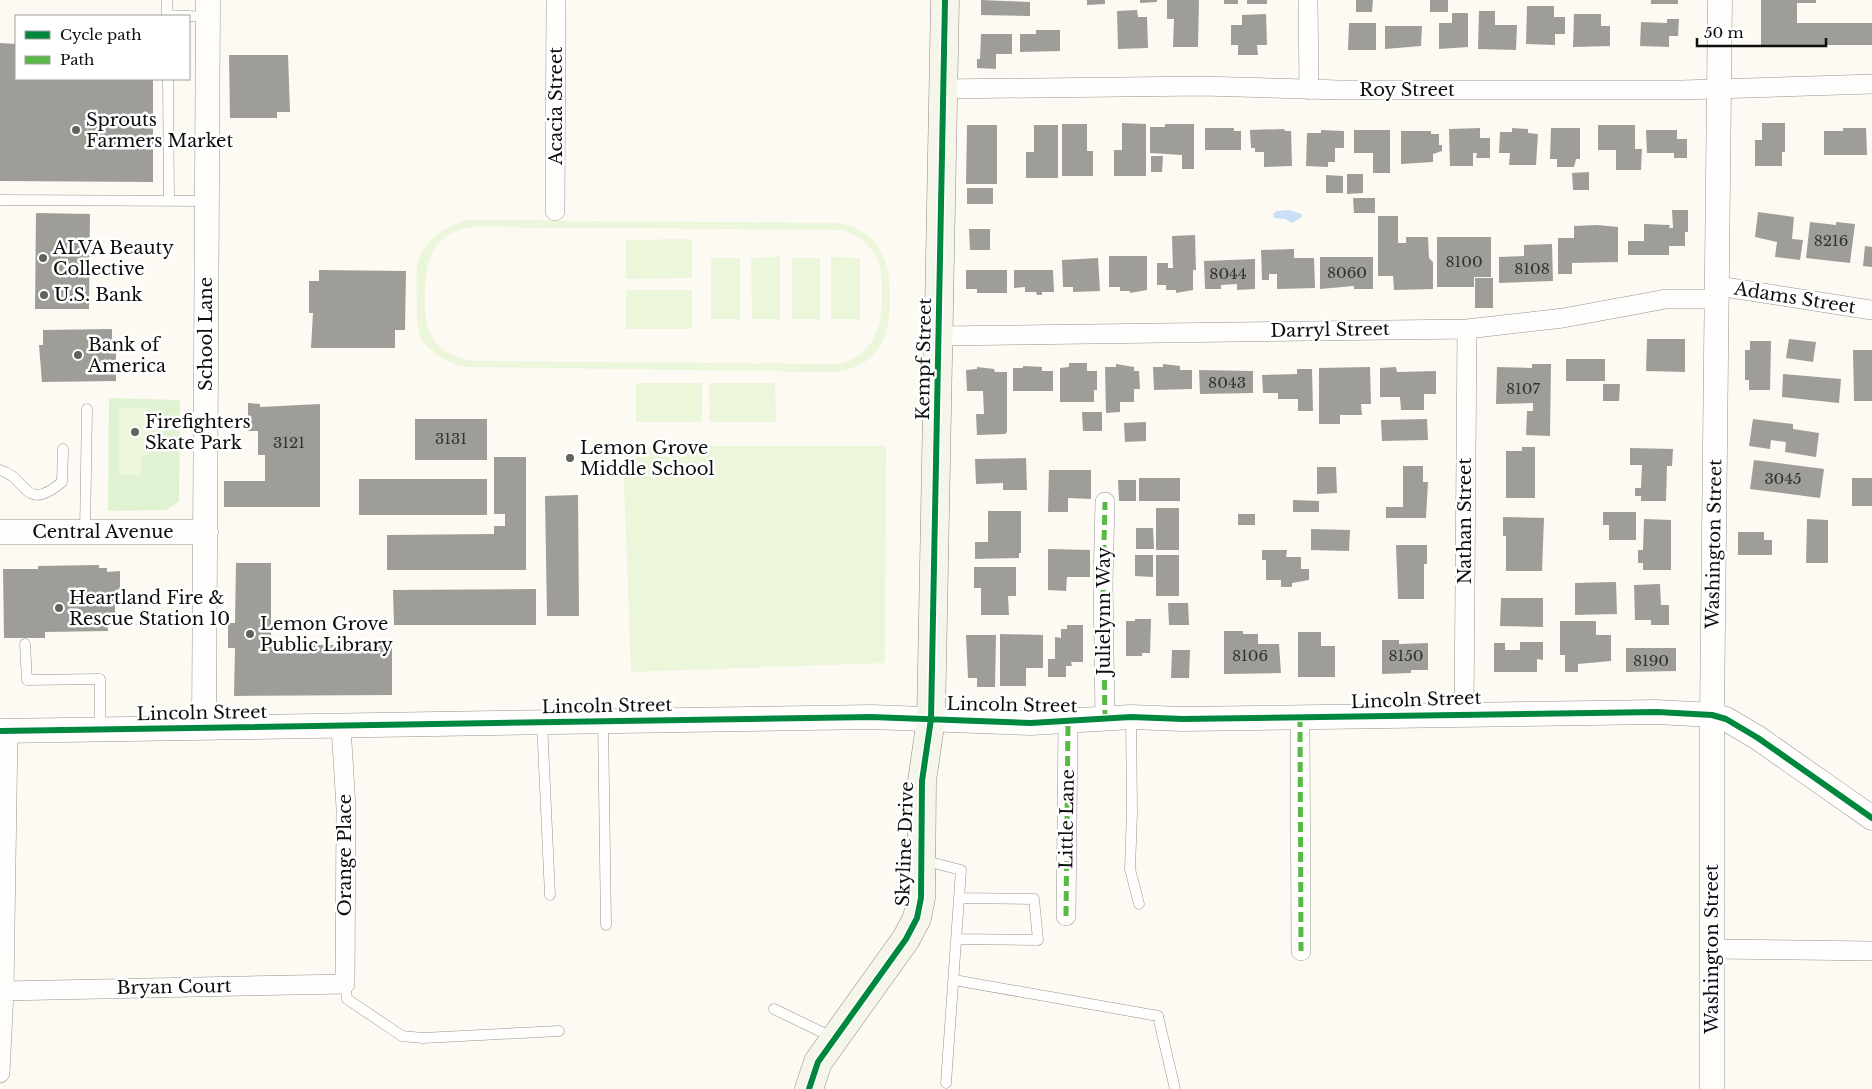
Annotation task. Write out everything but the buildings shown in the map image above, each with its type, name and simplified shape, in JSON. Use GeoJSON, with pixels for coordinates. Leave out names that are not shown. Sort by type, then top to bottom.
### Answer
{"type":"FeatureCollection","features":[{"type":"Feature","properties":{"kind":"main road","name":"Kempf Street"},"geometry":{"type":"LineString","coordinates":[[931,719],[940,336],[941,90],[945,0]]}},
{"type":"Feature","properties":{"kind":"main road","name":"Skyline Drive"},"geometry":{"type":"LineString","coordinates":[[808,1089],[818,1062],[906,939],[917,918],[920,898],[922,781],[931,719]]}},
{"type":"Feature","properties":{"kind":"street","name":"Acacia Street"},"geometry":{"type":"LineString","coordinates":[[555,212],[556,0]]}},
{"type":"Feature","properties":{"kind":"street"},"geometry":{"type":"LineString","coordinates":[[1308,0],[1309,90]]}},
{"type":"Feature","properties":{"kind":"street","name":"Washington Street"},"geometry":{"type":"LineString","coordinates":[[1712,1089],[1712,715],[1720,0]]}},
{"type":"Feature","properties":{"kind":"street","name":"School Lane"},"geometry":{"type":"LineString","coordinates":[[204,728],[208,9]]}},
{"type":"Feature","properties":{"kind":"street","name":"Roy Street"},"geometry":{"type":"LineString","coordinates":[[941,90],[1202,86],[1309,90],[1718,90],[1872,84]]}},
{"type":"Feature","properties":{"kind":"street","name":"Darryl Street"},"geometry":{"type":"LineString","coordinates":[[940,336],[1467,329],[1563,318],[1666,299],[1718,293]]}},
{"type":"Feature","properties":{"kind":"street","name":"Adams Street"},"geometry":{"type":"LineString","coordinates":[[1718,293],[1872,310]]}},
{"type":"Feature","properties":{"kind":"street","name":"Nathan Street"},"geometry":{"type":"LineString","coordinates":[[1464,713],[1467,329]]}},
{"type":"Feature","properties":{"kind":"street","name":"Julielynn Way"},"geometry":{"type":"LineString","coordinates":[[1105,502],[1103,583],[1105,720]]}},
{"type":"Feature","properties":{"kind":"street","name":"Central Avenue"},"geometry":{"type":"LineString","coordinates":[[0,532],[206,532]]}},
{"type":"Feature","properties":{"kind":"street","name":"Lincoln Street"},"geometry":{"type":"LineString","coordinates":[[4,731],[603,720],[871,717],[984,723],[1068,722],[1130,717],[1158,719],[1464,713],[1657,712],[1712,715],[1726,719],[1758,738],[1872,818]]}},
{"type":"Feature","properties":{"kind":"street"},"geometry":{"type":"LineString","coordinates":[[1300,717],[1301,951]]}},
{"type":"Feature","properties":{"kind":"street","name":"Little Lane"},"geometry":{"type":"LineString","coordinates":[[1066,916],[1068,722]]}},
{"type":"Feature","properties":{"kind":"street","name":"Orange Place"},"geometry":{"type":"LineString","coordinates":[[341,726],[346,808],[345,984]]}},
{"type":"Feature","properties":{"kind":"street"},"geometry":{"type":"LineString","coordinates":[[0,1073],[4,991],[4,731]]}},
{"type":"Feature","properties":{"kind":"street"},"geometry":{"type":"LineString","coordinates":[[1712,949],[1872,951]]}},
{"type":"Feature","properties":{"kind":"street","name":"Bryan Court"},"geometry":{"type":"LineString","coordinates":[[4,991],[345,984]]}},
{"type":"Feature","properties":{"kind":"lane"},"geometry":{"type":"LineString","coordinates":[[167,0],[167,15]]}},
{"type":"Feature","properties":{"kind":"lane"},"geometry":{"type":"LineString","coordinates":[[173,15],[208,9]]}},
{"type":"Feature","properties":{"kind":"lane"},"geometry":{"type":"LineString","coordinates":[[168,80],[169,200]]}},
{"type":"Feature","properties":{"kind":"lane"},"geometry":{"type":"LineString","coordinates":[[0,200],[207,201]]}},
{"type":"Feature","properties":{"kind":"lane"},"geometry":{"type":"LineString","coordinates":[[85,532],[87,408]]}},
{"type":"Feature","properties":{"kind":"lane"},"geometry":{"type":"LineString","coordinates":[[0,470],[13,477],[23,490],[40,495],[48,494],[62,482],[63,449]]}},
{"type":"Feature","properties":{"kind":"lane"},"geometry":{"type":"LineString","coordinates":[[26,644],[27,680],[100,679],[100,728]]}},
{"type":"Feature","properties":{"kind":"lane"},"geometry":{"type":"LineString","coordinates":[[1130,717],[1132,812],[1130,869],[1139,904]]}},
{"type":"Feature","properties":{"kind":"lane"},"geometry":{"type":"LineString","coordinates":[[603,720],[606,925]]}},
{"type":"Feature","properties":{"kind":"lane"},"geometry":{"type":"LineString","coordinates":[[542,722],[550,895]]}},
{"type":"Feature","properties":{"kind":"lane"},"geometry":{"type":"LineString","coordinates":[[921,860],[962,870],[946,1083]]}},
{"type":"Feature","properties":{"kind":"lane"},"geometry":{"type":"LineString","coordinates":[[957,939],[1038,940],[1034,899],[960,898]]}},
{"type":"Feature","properties":{"kind":"lane"},"geometry":{"type":"LineString","coordinates":[[954,980],[1158,1016],[1175,1089]]}},
{"type":"Feature","properties":{"kind":"lane"},"geometry":{"type":"LineString","coordinates":[[345,984],[347,999],[402,1036],[423,1038],[559,1031]]}},
{"type":"Feature","properties":{"kind":"lane"},"geometry":{"type":"LineString","coordinates":[[774,1009],[835,1038]]}},
{"type":"Feature","properties":{"kind":"green space"},"geometry":{"type":"Polygon","coordinates":[[[471,220],[839,223],[864,233],[880,250],[885,260],[890,298],[888,326],[879,348],[871,357],[862,364],[834,372],[459,366],[438,356],[422,339],[417,319],[417,268],[423,250],[429,242],[444,230],[471,220]],[[478,227],[463,229],[443,239],[431,256],[426,279],[426,319],[433,339],[440,347],[460,358],[474,361],[838,364],[860,355],[867,348],[877,330],[882,308],[881,274],[875,255],[862,240],[853,234],[841,230],[478,227]]]}},
{"type":"Feature","properties":{"kind":"green space"},"geometry":{"type":"Polygon","coordinates":[[[692,239],[692,278],[626,279],[626,240],[692,239]]]}},
{"type":"Feature","properties":{"kind":"green space"},"geometry":{"type":"Polygon","coordinates":[[[780,257],[780,319],[752,319],[751,258],[780,257]]]}},
{"type":"Feature","properties":{"kind":"green space"},"geometry":{"type":"Polygon","coordinates":[[[831,257],[860,258],[860,319],[831,319],[831,257]]]}},
{"type":"Feature","properties":{"kind":"green space"},"geometry":{"type":"Polygon","coordinates":[[[711,258],[740,258],[740,319],[711,319],[711,258]]]}},
{"type":"Feature","properties":{"kind":"green space"},"geometry":{"type":"Polygon","coordinates":[[[792,258],[820,258],[820,319],[792,319],[792,258]]]}},
{"type":"Feature","properties":{"kind":"green space"},"geometry":{"type":"Polygon","coordinates":[[[626,290],[692,290],[692,329],[626,329],[626,290]]]}},
{"type":"Feature","properties":{"kind":"green space"},"geometry":{"type":"Polygon","coordinates":[[[636,383],[702,383],[702,422],[636,422],[636,383]]]}},
{"type":"Feature","properties":{"kind":"green space"},"geometry":{"type":"Polygon","coordinates":[[[709,383],[775,383],[776,422],[710,422],[709,383]]]}},
{"type":"Feature","properties":{"kind":"green space"},"geometry":{"type":"Polygon","coordinates":[[[109,398],[180,400],[179,501],[167,510],[108,511],[109,398]]]}},
{"type":"Feature","properties":{"kind":"green space","name":"Firefighters Skate Park"},"geometry":{"type":"Polygon","coordinates":[[[119,408],[151,408],[151,455],[142,455],[142,475],[119,475],[119,408]]]}},
{"type":"Feature","properties":{"kind":"green space"},"geometry":{"type":"Polygon","coordinates":[[[640,446],[886,446],[885,663],[631,672],[623,453],[640,446]]]}},
{"type":"Feature","properties":{"kind":"water"},"geometry":{"type":"Polygon","coordinates":[[[1289,210],[1302,214],[1302,217],[1292,223],[1285,219],[1274,218],[1273,214],[1277,211],[1289,210]]]}},
{"type":"Feature","properties":{"kind":"marked path"},"geometry":{"type":"LineString","coordinates":[[1105,502],[1103,583],[1105,720]]}},
{"type":"Feature","properties":{"kind":"marked path"},"geometry":{"type":"LineString","coordinates":[[1300,717],[1301,951]]}},
{"type":"Feature","properties":{"kind":"marked path"},"geometry":{"type":"LineString","coordinates":[[1066,916],[1068,722]]}},
{"type":"Feature","properties":{"kind":"cycle path"},"geometry":{"type":"LineString","coordinates":[[809,1089],[818,1062],[906,939],[917,918],[921,898],[922,781],[931,719],[945,0]]}},
{"type":"Feature","properties":{"kind":"cycle path"},"geometry":{"type":"LineString","coordinates":[[0,731],[871,717],[1031,723],[1131,717],[1183,719],[1657,712],[1712,715],[1726,719],[1758,738],[1872,818]]}},
{"type":"Feature","properties":{"kind":"place","name":"Sprouts Farmers Market"},"geometry":{"type":"Point","coordinates":[76,130]}},
{"type":"Feature","properties":{"kind":"place","name":"ALVA Beauty Collective"},"geometry":{"type":"Point","coordinates":[43,258]}},
{"type":"Feature","properties":{"kind":"place","name":"U.S. Bank"},"geometry":{"type":"Point","coordinates":[44,295]}},
{"type":"Feature","properties":{"kind":"place","name":"Bank of America"},"geometry":{"type":"Point","coordinates":[78,355]}},
{"type":"Feature","properties":{"kind":"place","name":"Firefighters Skate Park"},"geometry":{"type":"Point","coordinates":[135,432]}},
{"type":"Feature","properties":{"kind":"place","name":"Lemon Grove Middle School"},"geometry":{"type":"Point","coordinates":[570,458]}},
{"type":"Feature","properties":{"kind":"place","name":"Heartland Fire & Rescue Station 10"},"geometry":{"type":"Point","coordinates":[59,608]}},
{"type":"Feature","properties":{"kind":"place","name":"Lemon Grove Public Library"},"geometry":{"type":"Point","coordinates":[250,634]}}]}
